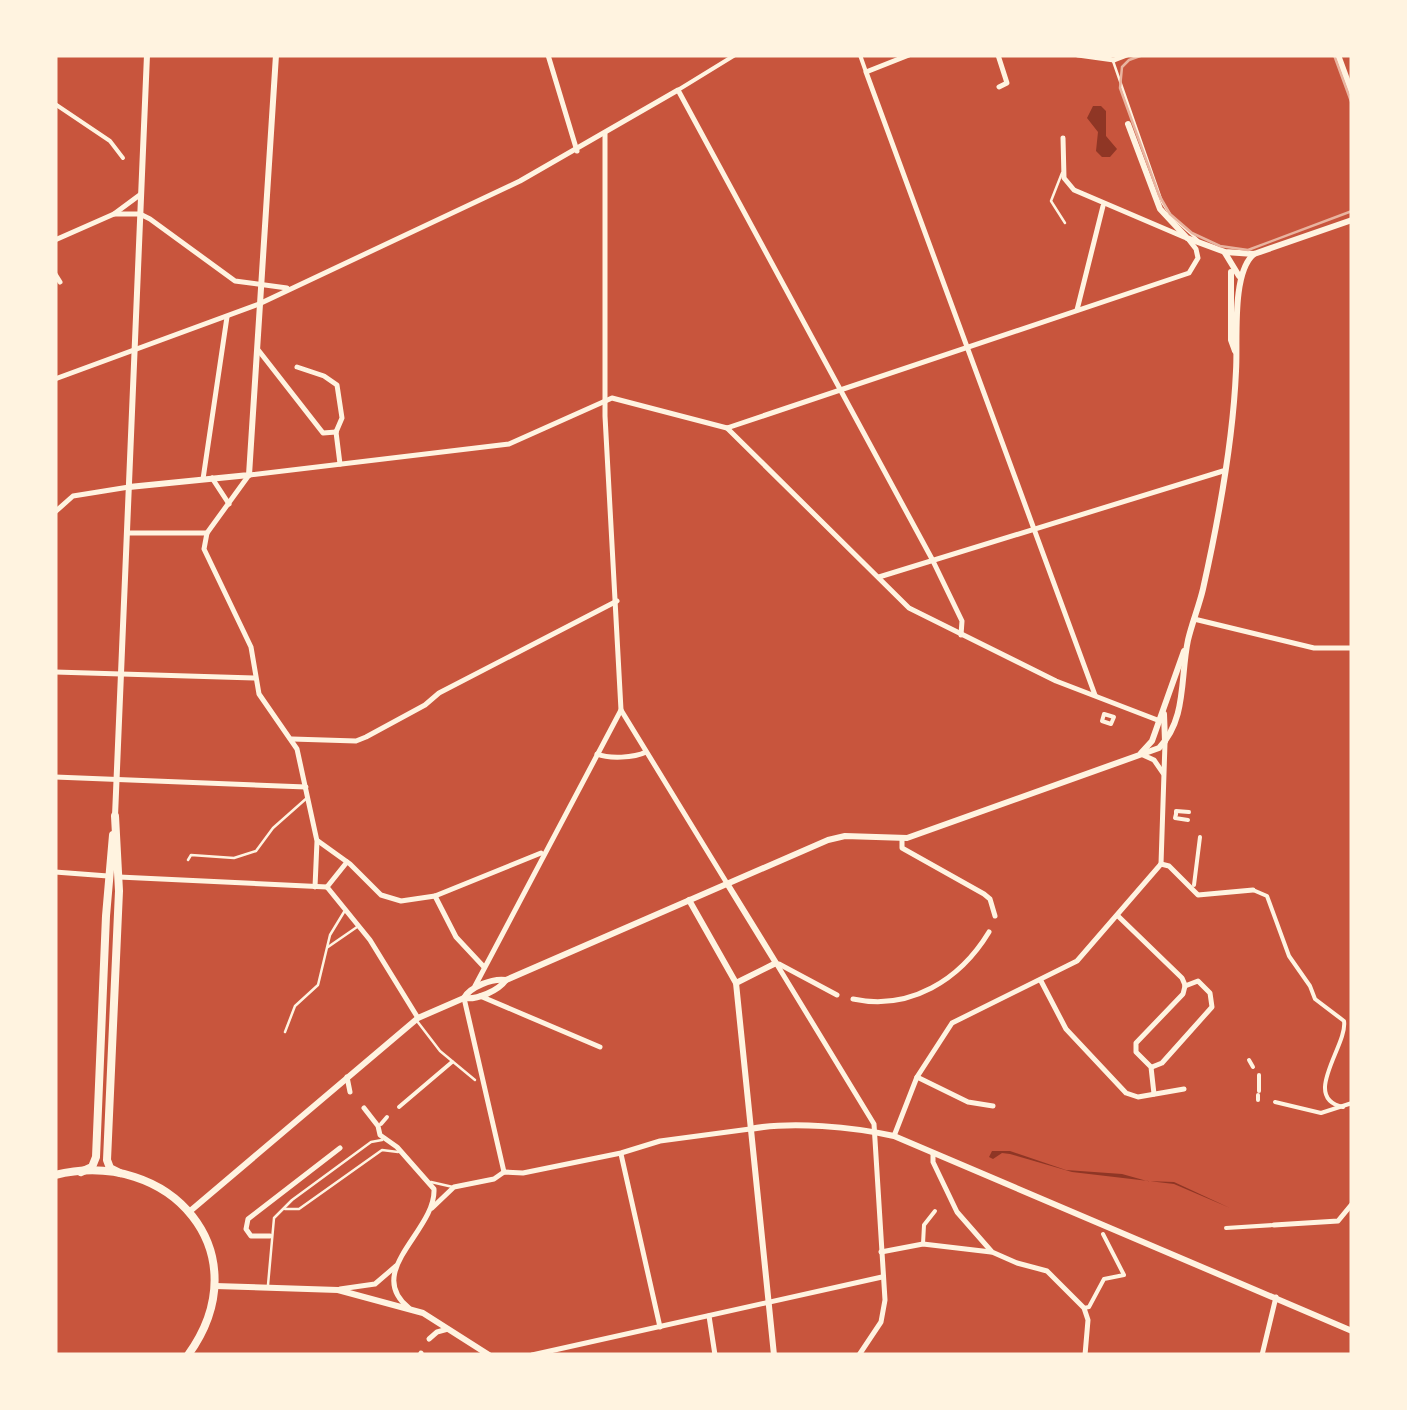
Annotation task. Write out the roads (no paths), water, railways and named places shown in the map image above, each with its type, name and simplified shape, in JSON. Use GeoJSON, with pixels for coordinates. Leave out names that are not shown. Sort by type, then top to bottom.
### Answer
{"type":"FeatureCollection","features":[{"type":"Feature","properties":{"kind":"main road"},"geometry":{"type":"LineString","coordinates":[[147,55],[116,777],[107,1160],[110,1168],[120,1173],[166,1189],[190,1212],[209,1248],[215,1286],[207,1326],[188,1355]]}},
{"type":"Feature","properties":{"kind":"main road"},"geometry":{"type":"LineString","coordinates":[[129,486],[249,474],[276,55]]}},
{"type":"Feature","properties":{"kind":"main road"},"geometry":{"type":"LineString","coordinates":[[1338,55],[1352,93]]}},
{"type":"Feature","properties":{"kind":"main road"},"geometry":{"type":"LineString","coordinates":[[1128,124],[1160,209],[1187,238],[1225,252],[1254,254]]}},
{"type":"Feature","properties":{"kind":"main road"},"geometry":{"type":"LineString","coordinates":[[1140,754],[1152,741],[1164,712],[1202,591],[1235,392],[1240,277],[1248,258],[1254,254],[1352,220]]}},
{"type":"Feature","properties":{"kind":"main road"},"geometry":{"type":"LineString","coordinates":[[1225,252],[1240,277]]}},
{"type":"Feature","properties":{"kind":"main road"},"geometry":{"type":"LineString","coordinates":[[1231,272],[1232,340],[1237,356]]}},
{"type":"Feature","properties":{"kind":"main road"},"geometry":{"type":"LineString","coordinates":[[190,1212],[417,1019],[477,992],[498,978],[503,984],[835,837],[902,843],[1151,753],[1165,742],[1178,717],[1188,642]]}},
{"type":"Feature","properties":{"kind":"main road"},"geometry":{"type":"LineString","coordinates":[[1164,712],[1165,742]]}},
{"type":"Feature","properties":{"kind":"main road"},"geometry":{"type":"LineString","coordinates":[[82,1172],[92,1167],[96,1157],[114,876]]}},
{"type":"Feature","properties":{"kind":"main road"},"geometry":{"type":"LineString","coordinates":[[728,885],[776,963],[736,984]]}},
{"type":"Feature","properties":{"kind":"main road"},"geometry":{"type":"LineString","coordinates":[[689,900],[736,984],[774,1355]]}},
{"type":"Feature","properties":{"kind":"main road"},"geometry":{"type":"LineString","coordinates":[[750,1129],[768,1126],[894,1136],[1352,1331]]}},
{"type":"Feature","properties":{"kind":"main road"},"geometry":{"type":"LineString","coordinates":[[55,1175],[120,1173]]}},
{"type":"Feature","properties":{"kind":"main road"},"geometry":{"type":"LineString","coordinates":[[215,1286],[338,1290],[410,1308],[489,1355]]}},
{"type":"Feature","properties":{"kind":"street"},"geometry":{"type":"LineString","coordinates":[[548,55],[577,151]]}},
{"type":"Feature","properties":{"kind":"street"},"geometry":{"type":"LineString","coordinates":[[55,379],[259,304],[577,151],[735,55]]}},
{"type":"Feature","properties":{"kind":"street"},"geometry":{"type":"LineString","coordinates":[[860,55],[1095,695]]}},
{"type":"Feature","properties":{"kind":"street"},"geometry":{"type":"LineString","coordinates":[[866,72],[909,55]]}},
{"type":"Feature","properties":{"kind":"street"},"geometry":{"type":"LineString","coordinates":[[998,55],[1006,83],[999,87]]}},
{"type":"Feature","properties":{"kind":"street"},"geometry":{"type":"LineString","coordinates":[[1078,55],[1113,61],[1126,55]]}},
{"type":"Feature","properties":{"kind":"street"},"geometry":{"type":"LineString","coordinates":[[678,90],[932,559],[962,621],[961,635]]}},
{"type":"Feature","properties":{"kind":"street"},"geometry":{"type":"LineString","coordinates":[[55,104],[110,142],[122,158]]}},
{"type":"Feature","properties":{"kind":"street"},"geometry":{"type":"LineString","coordinates":[[605,134],[605,400],[622,710],[728,885]]}},
{"type":"Feature","properties":{"kind":"street"},"geometry":{"type":"LineString","coordinates":[[726,428],[1192,271],[1198,254],[1187,238],[1074,190],[1063,171],[1063,138]]}},
{"type":"Feature","properties":{"kind":"street"},"geometry":{"type":"LineString","coordinates":[[55,240],[114,214],[141,194]]}},
{"type":"Feature","properties":{"kind":"street"},"geometry":{"type":"LineString","coordinates":[[1077,310],[1103,204]]}},
{"type":"Feature","properties":{"kind":"street"},"geometry":{"type":"LineString","coordinates":[[114,214],[140,214],[235,281],[290,289]]}},
{"type":"Feature","properties":{"kind":"street"},"geometry":{"type":"LineString","coordinates":[[55,274],[60,282]]}},
{"type":"Feature","properties":{"kind":"street"},"geometry":{"type":"LineString","coordinates":[[227,317],[207,478],[229,504]]}},
{"type":"Feature","properties":{"kind":"street"},"geometry":{"type":"LineString","coordinates":[[257,348],[323,433],[336,432]]}},
{"type":"Feature","properties":{"kind":"street"},"geometry":{"type":"LineString","coordinates":[[297,367],[337,385],[342,411],[336,432],[340,464]]}},
{"type":"Feature","properties":{"kind":"street"},"geometry":{"type":"LineString","coordinates":[[316,887],[317,841],[292,739],[266,707],[254,678],[251,647],[206,553],[206,534],[249,474],[509,444],[605,400],[618,398],[726,428],[903,602],[961,635],[1160,721]]}},
{"type":"Feature","properties":{"kind":"street"},"geometry":{"type":"LineString","coordinates":[[878,577],[1223,471]]}},
{"type":"Feature","properties":{"kind":"street"},"geometry":{"type":"LineString","coordinates":[[55,512],[73,496],[129,486]]}},
{"type":"Feature","properties":{"kind":"street"},"geometry":{"type":"LineString","coordinates":[[128,532],[206,534]]}},
{"type":"Feature","properties":{"kind":"street"},"geometry":{"type":"LineString","coordinates":[[292,739],[356,741],[366,737],[425,705],[439,693],[617,602]]}},
{"type":"Feature","properties":{"kind":"street"},"geometry":{"type":"LineString","coordinates":[[1194,619],[1314,648],[1352,648]]}},
{"type":"Feature","properties":{"kind":"street"},"geometry":{"type":"LineString","coordinates":[[55,672],[254,678]]}},
{"type":"Feature","properties":{"kind":"street"},"geometry":{"type":"LineString","coordinates":[[600,1047],[477,992],[484,968],[622,710]]}},
{"type":"Feature","properties":{"kind":"street"},"geometry":{"type":"LineString","coordinates":[[894,1136],[917,1077],[952,1023],[1077,962],[1162,864],[1165,742]]}},
{"type":"Feature","properties":{"kind":"street"},"geometry":{"type":"LineString","coordinates":[[597,754],[604,757],[646,752]]}},
{"type":"Feature","properties":{"kind":"street"},"geometry":{"type":"LineString","coordinates":[[1140,754],[1159,764],[1164,777]]}},
{"type":"Feature","properties":{"kind":"street"},"geometry":{"type":"LineString","coordinates":[[55,777],[306,786]]}},
{"type":"Feature","properties":{"kind":"street"},"geometry":{"type":"LineString","coordinates":[[1188,820],[1175,818],[1176,811],[1189,812]]}},
{"type":"Feature","properties":{"kind":"street"},"geometry":{"type":"LineString","coordinates":[[1194,885],[1200,837]]}},
{"type":"Feature","properties":{"kind":"street"},"geometry":{"type":"LineString","coordinates":[[317,841],[391,900],[435,896],[544,852]]}},
{"type":"Feature","properties":{"kind":"street"},"geometry":{"type":"LineString","coordinates":[[902,843],[984,894],[990,899],[995,916]]}},
{"type":"Feature","properties":{"kind":"street"},"geometry":{"type":"LineString","coordinates":[[327,887],[347,862]]}},
{"type":"Feature","properties":{"kind":"street"},"geometry":{"type":"LineString","coordinates":[[1162,864],[1198,895],[1253,890],[1268,896],[1290,956],[1315,1000],[1344,1021],[1346,1031],[1324,1084],[1332,1105],[1343,1107]]}},
{"type":"Feature","properties":{"kind":"street"},"geometry":{"type":"LineString","coordinates":[[55,872],[327,887]]}},
{"type":"Feature","properties":{"kind":"street"},"geometry":{"type":"LineString","coordinates":[[327,887],[390,969],[417,1019]]}},
{"type":"Feature","properties":{"kind":"street"},"geometry":{"type":"LineString","coordinates":[[435,896],[456,937],[484,968]]}},
{"type":"Feature","properties":{"kind":"street"},"geometry":{"type":"LineString","coordinates":[[1118,916],[1182,978],[1185,986],[1183,994],[1136,1043],[1138,1055],[1151,1067],[1154,1094]]}},
{"type":"Feature","properties":{"kind":"street"},"geometry":{"type":"LineString","coordinates":[[853,1000],[881,1003],[932,989],[968,962],[989,932]]}},
{"type":"Feature","properties":{"kind":"street"},"geometry":{"type":"LineString","coordinates":[[776,963],[837,995]]}},
{"type":"Feature","properties":{"kind":"street"},"geometry":{"type":"LineString","coordinates":[[776,963],[871,1116],[876,1132],[885,1300],[882,1322],[859,1355]]}},
{"type":"Feature","properties":{"kind":"street"},"geometry":{"type":"LineString","coordinates":[[1041,981],[1066,1028],[1126,1093],[1133,1097],[1184,1088]]}},
{"type":"Feature","properties":{"kind":"street"},"geometry":{"type":"LineString","coordinates":[[1151,1067],[1162,1063],[1212,1006],[1210,992],[1198,981],[1185,986]]}},
{"type":"Feature","properties":{"kind":"street"},"geometry":{"type":"LineString","coordinates":[[503,984],[507,1006]]}},
{"type":"Feature","properties":{"kind":"street"},"geometry":{"type":"LineString","coordinates":[[464,998],[504,1172]]}},
{"type":"Feature","properties":{"kind":"street"},"geometry":{"type":"LineString","coordinates":[[1249,1060],[1252,1069]]}},
{"type":"Feature","properties":{"kind":"street"},"geometry":{"type":"LineString","coordinates":[[400,1107],[452,1062]]}},
{"type":"Feature","properties":{"kind":"street"},"geometry":{"type":"LineString","coordinates":[[1258,1096],[1259,1075]]}},
{"type":"Feature","properties":{"kind":"street"},"geometry":{"type":"LineString","coordinates":[[347,1077],[350,1092]]}},
{"type":"Feature","properties":{"kind":"street"},"geometry":{"type":"LineString","coordinates":[[917,1077],[968,1102],[992,1106]]}},
{"type":"Feature","properties":{"kind":"street"},"geometry":{"type":"LineString","coordinates":[[1275,1102],[1315,1113],[1352,1102]]}},
{"type":"Feature","properties":{"kind":"street"},"geometry":{"type":"LineString","coordinates":[[364,1108],[380,1135],[432,1182],[432,1208]]}},
{"type":"Feature","properties":{"kind":"street"},"geometry":{"type":"LineString","coordinates":[[381,1124],[387,1117]]}},
{"type":"Feature","properties":{"kind":"street"},"geometry":{"type":"LineString","coordinates":[[410,1308],[394,1290],[398,1264],[432,1208],[454,1188],[494,1179],[504,1172],[523,1173],[621,1153],[660,1140],[750,1129]]}},
{"type":"Feature","properties":{"kind":"street"},"geometry":{"type":"LineString","coordinates":[[270,1236],[252,1236],[245,1223],[340,1148]]}},
{"type":"Feature","properties":{"kind":"street"},"geometry":{"type":"LineString","coordinates":[[934,1151],[933,1162],[957,1212],[992,1252]]}},
{"type":"Feature","properties":{"kind":"street"},"geometry":{"type":"LineString","coordinates":[[621,1153],[660,1327]]}},
{"type":"Feature","properties":{"kind":"street"},"geometry":{"type":"LineString","coordinates":[[1226,1228],[1338,1220],[1348,1206]]}},
{"type":"Feature","properties":{"kind":"street"},"geometry":{"type":"LineString","coordinates":[[922,1244],[924,1225],[935,1211]]}},
{"type":"Feature","properties":{"kind":"street"},"geometry":{"type":"LineString","coordinates":[[1084,1308],[1090,1307],[1104,1280],[1124,1276],[1102,1234]]}},
{"type":"Feature","properties":{"kind":"street"},"geometry":{"type":"LineString","coordinates":[[881,1252],[922,1244],[992,1252],[1046,1271],[1084,1308],[1088,1320],[1085,1355]]}},
{"type":"Feature","properties":{"kind":"street"},"geometry":{"type":"LineString","coordinates":[[338,1290],[375,1284],[398,1264]]}},
{"type":"Feature","properties":{"kind":"street"},"geometry":{"type":"LineString","coordinates":[[536,1354],[882,1277]]}},
{"type":"Feature","properties":{"kind":"street"},"geometry":{"type":"LineString","coordinates":[[1262,1355],[1276,1297]]}},
{"type":"Feature","properties":{"kind":"street"},"geometry":{"type":"LineString","coordinates":[[709,1316],[715,1355]]}},
{"type":"Feature","properties":{"kind":"street"},"geometry":{"type":"LineString","coordinates":[[429,1339],[436,1332],[449,1329]]}},
{"type":"Feature","properties":{"kind":"lane"},"geometry":{"type":"LineString","coordinates":[[1113,61],[1162,202],[1171,216],[1201,242]]}},
{"type":"Feature","properties":{"kind":"lane"},"geometry":{"type":"LineString","coordinates":[[1063,171],[1051,201],[1064,224]]}},
{"type":"Feature","properties":{"kind":"lane"},"geometry":{"type":"LineString","coordinates":[[188,860],[191,855],[234,858],[256,851],[273,828],[309,796]]}},
{"type":"Feature","properties":{"kind":"lane"},"geometry":{"type":"LineString","coordinates":[[285,1032],[295,1006],[318,984],[330,936],[345,911]]}},
{"type":"Feature","properties":{"kind":"lane"},"geometry":{"type":"LineString","coordinates":[[327,948],[357,927]]}},
{"type":"Feature","properties":{"kind":"lane"},"geometry":{"type":"LineString","coordinates":[[417,1019],[452,1062],[475,1080]]}},
{"type":"Feature","properties":{"kind":"lane"},"geometry":{"type":"LineString","coordinates":[[268,1286],[274,1218],[371,1142],[387,1140]]}},
{"type":"Feature","properties":{"kind":"lane"},"geometry":{"type":"LineString","coordinates":[[284,1209],[299,1209],[382,1150],[404,1154]]}},
{"type":"Feature","properties":{"kind":"lane"},"geometry":{"type":"LineString","coordinates":[[432,1182],[454,1188]]}},
{"type":"Feature","properties":{"kind":"tram line"},"geometry":{"type":"LineString","coordinates":[[1143,55],[1122,67],[1120,88],[1159,195],[1170,214],[1192,233],[1220,246],[1248,250],[1352,211]]}},
{"type":"Feature","properties":{"kind":"tram line"},"geometry":{"type":"LineString","coordinates":[[1334,55],[1352,104]]}}]}
